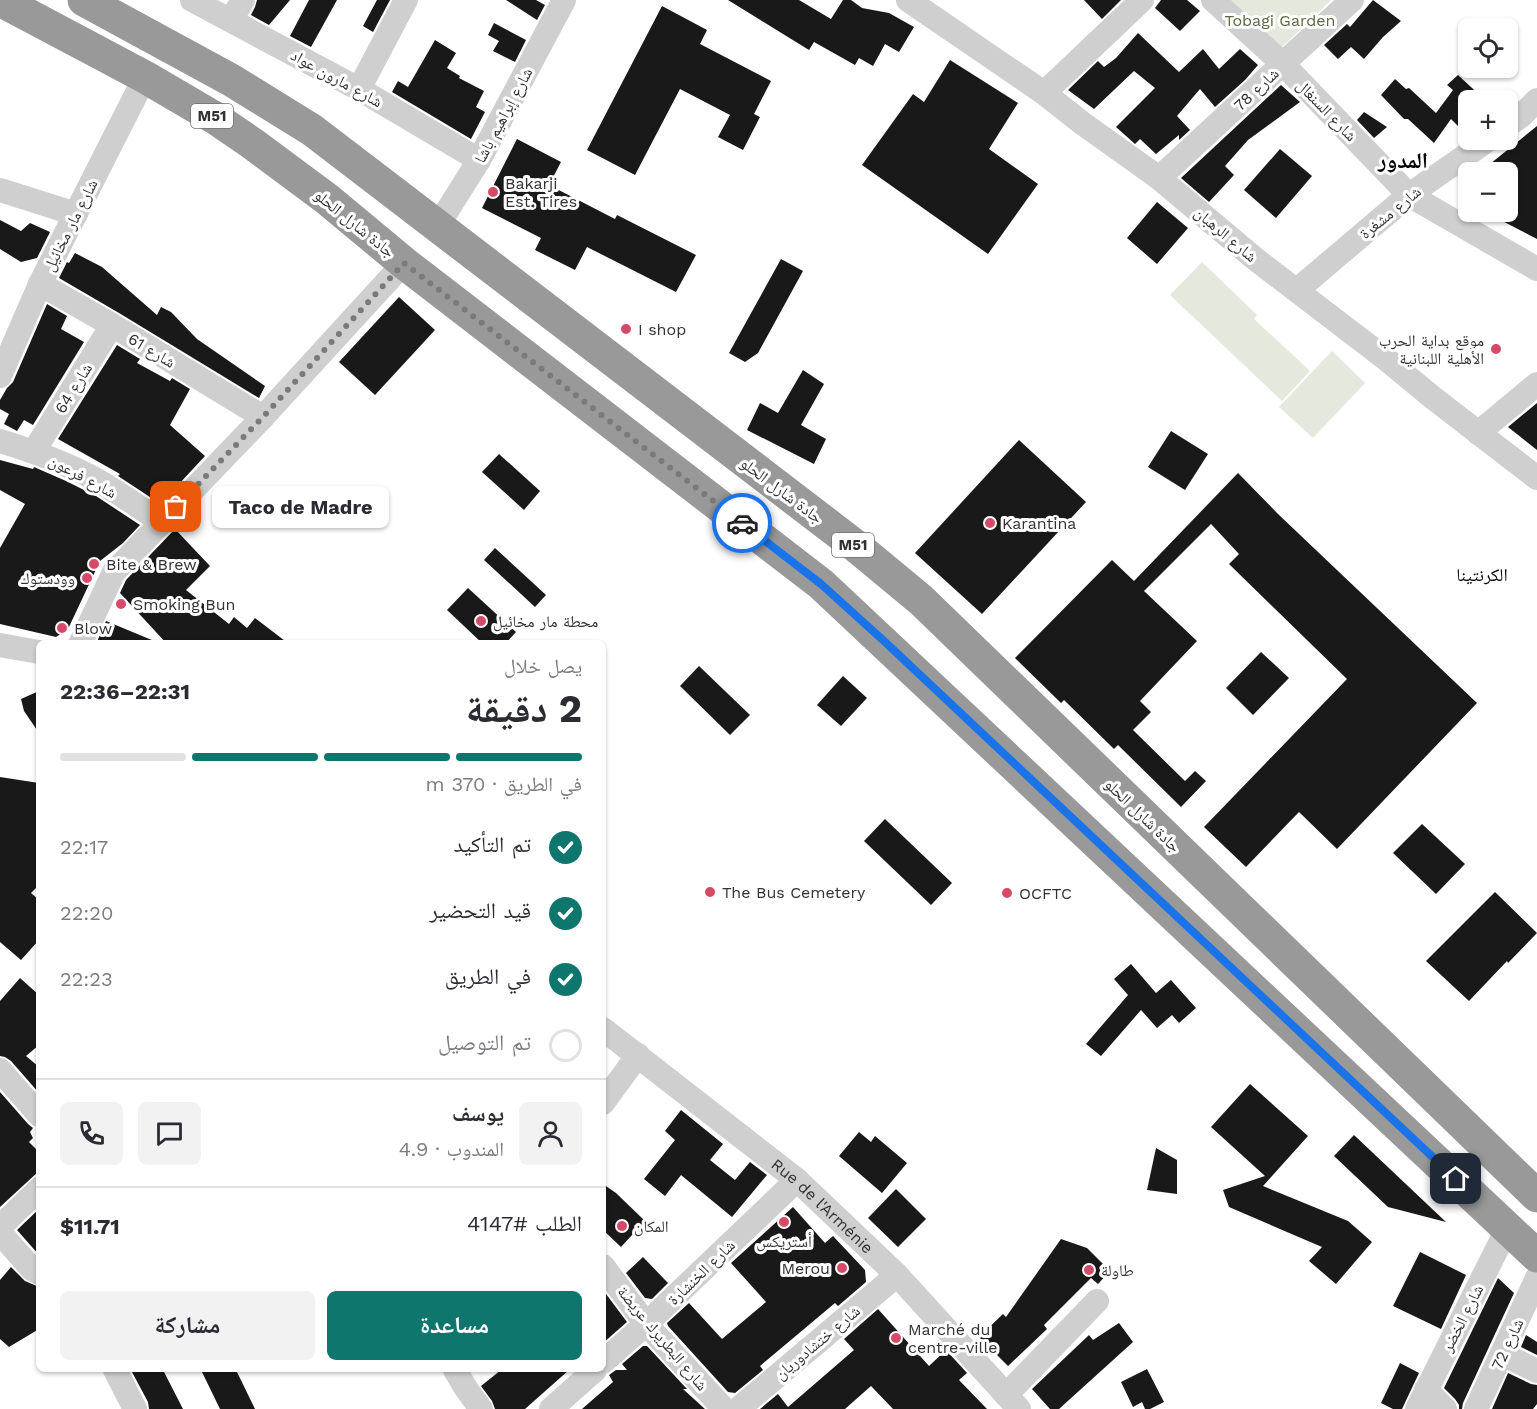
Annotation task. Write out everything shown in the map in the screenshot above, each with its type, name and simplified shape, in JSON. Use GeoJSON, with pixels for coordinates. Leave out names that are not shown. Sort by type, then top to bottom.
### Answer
{"type":"FeatureCollection","features":[{"type":"Feature","properties":{"kind":"highway","name":"جادة شارل الحلو"},"geometry":{"type":"LineString","coordinates":[[0,0],[145,77],[215,118],[253,144],[327,199],[404,263],[821,584],[1537,1256]]}},
{"type":"Feature","properties":{"kind":"highway","name":"جادة شارل الحلو"},"geometry":{"type":"LineString","coordinates":[[84,0],[231,80],[312,130],[847,540],[921,600],[1534,1188]]}},
{"type":"Feature","properties":{"kind":"street"},"geometry":{"type":"LineString","coordinates":[[359,89],[406,0]]}},
{"type":"Feature","properties":{"kind":"street","name":"شارع إبراهيم باشا"},"geometry":{"type":"LineString","coordinates":[[437,227],[479,160],[564,0]]}},
{"type":"Feature","properties":{"kind":"street"},"geometry":{"type":"LineString","coordinates":[[1044,93],[1142,0]]}},
{"type":"Feature","properties":{"kind":"street","name":"شارع السنغال"},"geometry":{"type":"LineString","coordinates":[[1213,0],[1283,64],[1409,195],[1537,269]]}},
{"type":"Feature","properties":{"kind":"street","name":"شارع 78"},"geometry":{"type":"LineString","coordinates":[[1159,178],[1352,0]]}},
{"type":"Feature","properties":{"kind":"street","name":"شارع الرهبان"},"geometry":{"type":"LineString","coordinates":[[917,2],[1159,178],[1254,258],[1537,478]]}},
{"type":"Feature","properties":{"kind":"street","name":"شارع مارون عواد"},"geometry":{"type":"LineString","coordinates":[[205,3],[237,10],[359,89],[479,160]]}},
{"type":"Feature","properties":{"kind":"street","name":"شارع مار مخائيل"},"geometry":{"type":"LineString","coordinates":[[0,376],[40,284],[145,77]]}},
{"type":"Feature","properties":{"kind":"street"},"geometry":{"type":"LineString","coordinates":[[1518,118],[1537,100]]}},
{"type":"Feature","properties":{"kind":"street","name":"شارع مشغرة"},"geometry":{"type":"LineString","coordinates":[[1297,290],[1409,195],[1474,150]]}},
{"type":"Feature","properties":{"kind":"street"},"geometry":{"type":"LineString","coordinates":[[0,190],[76,214]]}},
{"type":"Feature","properties":{"kind":"street"},"geometry":{"type":"LineString","coordinates":[[82,640],[114,572],[263,417],[404,263]]}},
{"type":"Feature","properties":{"kind":"street","name":"شارع 61"},"geometry":{"type":"LineString","coordinates":[[40,284],[263,417]]}},
{"type":"Feature","properties":{"kind":"street","name":"شارع 64"},"geometry":{"type":"LineString","coordinates":[[34,451],[112,325]]}},
{"type":"Feature","properties":{"kind":"street"},"geometry":{"type":"LineString","coordinates":[[1478,433],[1537,384]]}},
{"type":"Feature","properties":{"kind":"street","name":"شارع فرعون"},"geometry":{"type":"LineString","coordinates":[[0,441],[34,451],[96,480],[162,522]]}},
{"type":"Feature","properties":{"kind":"street"},"geometry":{"type":"LineString","coordinates":[[0,645],[36,651]]}},
{"type":"Feature","properties":{"kind":"street","name":"Rue de l'Arménie"},"geometry":{"type":"LineString","coordinates":[[606,1031],[797,1180],[897,1275],[1012,1402]]}},
{"type":"Feature","properties":{"kind":"street"},"geometry":{"type":"LineString","coordinates":[[606,1099],[638,1055]]}},
{"type":"Feature","properties":{"kind":"street"},"geometry":{"type":"LineString","coordinates":[[0,1070],[36,1112]]}},
{"type":"Feature","properties":{"kind":"street","name":"شارع الخنشارة"},"geometry":{"type":"LineString","coordinates":[[606,1359],[797,1180]]}},
{"type":"Feature","properties":{"kind":"street"},"geometry":{"type":"LineString","coordinates":[[0,1227],[36,1191]]}},
{"type":"Feature","properties":{"kind":"street","name":"شارع الخضر"},"geometry":{"type":"LineString","coordinates":[[1421,1400],[1508,1227]]}},
{"type":"Feature","properties":{"kind":"street"},"geometry":{"type":"LineString","coordinates":[[0,1233],[36,1271]]}},
{"type":"Feature","properties":{"kind":"street","name":"شارع البطريرك عريضة"},"geometry":{"type":"LineString","coordinates":[[606,1270],[646,1324],[724,1409]]}},
{"type":"Feature","properties":{"kind":"street","name":"شارع ختشادوريان"},"geometry":{"type":"LineString","coordinates":[[738,1409],[897,1275]]}},
{"type":"Feature","properties":{"kind":"street","name":"شارع 72"},"geometry":{"type":"LineString","coordinates":[[1476,1409],[1537,1278]]}},
{"type":"Feature","properties":{"kind":"street"},"geometry":{"type":"LineString","coordinates":[[1012,1402],[1097,1301]]}},
{"type":"Feature","properties":{"kind":"street"},"geometry":{"type":"LineString","coordinates":[[1502,1354],[1537,1371]]}},
{"type":"Feature","properties":{"kind":"street"},"geometry":{"type":"LineString","coordinates":[[116,1372],[135,1409]]}},
{"type":"Feature","properties":{"kind":"street"},"geometry":{"type":"LineString","coordinates":[[456,1372],[481,1409]]}},
{"type":"Feature","properties":{"kind":"street"},"geometry":{"type":"LineString","coordinates":[[551,1409],[593,1372]]}},
{"type":"Feature","properties":{"kind":"street"},"geometry":{"type":"LineString","coordinates":[[1421,1400],[1445,1409]]}},
{"type":"Feature","properties":{"kind":"green space","name":"Tobagi Garden"},"geometry":{"type":"Polygon","coordinates":[[[1230,0],[1331,0],[1280,49],[1230,0]]]}},
{"type":"Feature","properties":{"kind":"green space"},"geometry":{"type":"Polygon","coordinates":[[[1202,262],[1257,315],[1254,319],[1310,371],[1282,401],[1170,295],[1202,262]]]}},
{"type":"Feature","properties":{"kind":"green space"},"geometry":{"type":"Polygon","coordinates":[[[1332,351],[1365,383],[1313,438],[1279,407],[1332,351]]]}},
{"type":"Feature","properties":{"kind":"building"},"geometry":{"type":"Polygon","coordinates":[[[257,0],[290,0],[269,25],[251,15],[257,0]]]}},
{"type":"Feature","properties":{"kind":"building"},"geometry":{"type":"Polygon","coordinates":[[[309,0],[337,0],[311,47],[290,36],[309,0]]]}},
{"type":"Feature","properties":{"kind":"building"},"geometry":{"type":"Polygon","coordinates":[[[377,0],[390,0],[373,32],[363,26],[377,0]]]}},
{"type":"Feature","properties":{"kind":"building"},"geometry":{"type":"Polygon","coordinates":[[[506,0],[536,0],[545,5],[537,20],[506,0]]]}},
{"type":"Feature","properties":{"kind":"building"},"geometry":{"type":"Polygon","coordinates":[[[728,0],[799,0],[831,19],[843,0],[851,0],[862,8],[889,13],[914,27],[899,52],[885,44],[873,66],[859,58],[855,65],[814,42],[809,50],[728,0]]]}},
{"type":"Feature","properties":{"kind":"building"},"geometry":{"type":"Polygon","coordinates":[[[1084,0],[1121,0],[1102,19],[1084,0]]]}},
{"type":"Feature","properties":{"kind":"building"},"geometry":{"type":"Polygon","coordinates":[[[1161,0],[1187,0],[1200,11],[1180,31],[1155,8],[1161,0]]]}},
{"type":"Feature","properties":{"kind":"building"},"geometry":{"type":"Polygon","coordinates":[[[1373,0],[1401,21],[1364,59],[1351,47],[1338,59],[1324,45],[1347,24],[1350,27],[1373,0]]]}},
{"type":"Feature","properties":{"kind":"building"},"geometry":{"type":"Polygon","coordinates":[[[662,6],[707,30],[700,44],[771,81],[754,114],[760,117],[743,150],[718,137],[730,115],[680,89],[635,175],[587,150],[662,6]]]}},
{"type":"Feature","properties":{"kind":"building"},"geometry":{"type":"Polygon","coordinates":[[[494,23],[526,40],[515,62],[493,51],[499,41],[488,35],[494,23]]]}},
{"type":"Feature","properties":{"kind":"building"},"geometry":{"type":"Polygon","coordinates":[[[1138,33],[1179,72],[1203,49],[1219,69],[1240,49],[1258,65],[1215,107],[1200,89],[1177,116],[1190,130],[1179,140],[1179,135],[1156,154],[1140,139],[1135,144],[1116,127],[1155,88],[1134,71],[1094,109],[1068,90],[1098,61],[1104,67],[1116,58],[1138,33]]]}},
{"type":"Feature","properties":{"kind":"building"},"geometry":{"type":"Polygon","coordinates":[[[435,40],[456,53],[447,68],[460,76],[459,78],[484,91],[476,107],[485,112],[471,139],[392,92],[398,81],[408,87],[435,40]]]}},
{"type":"Feature","properties":{"kind":"building"},"geometry":{"type":"Polygon","coordinates":[[[950,60],[1018,103],[989,149],[1038,184],[988,254],[862,165],[913,94],[924,102],[950,60]]]}},
{"type":"Feature","properties":{"kind":"building"},"geometry":{"type":"Polygon","coordinates":[[[1458,75],[1458,78],[1461,78],[1474,90],[1458,90],[1458,126],[1451,119],[1434,143],[1408,119],[1404,119],[1381,95],[1395,79],[1406,89],[1409,88],[1436,113],[1453,90],[1447,85],[1458,75]]]}},
{"type":"Feature","properties":{"kind":"building"},"geometry":{"type":"Polygon","coordinates":[[[1281,85],[1300,102],[1248,140],[1225,166],[1234,175],[1209,202],[1181,178],[1281,85]]]}},
{"type":"Feature","properties":{"kind":"building"},"geometry":{"type":"Polygon","coordinates":[[[1364,112],[1387,127],[1374,138],[1357,120],[1364,112]]]}},
{"type":"Feature","properties":{"kind":"building"},"geometry":{"type":"Polygon","coordinates":[[[1537,126],[1537,239],[1504,222],[1518,222],[1518,162],[1492,162],[1507,150],[1518,150],[1518,141],[1537,126]]]}},
{"type":"Feature","properties":{"kind":"building"},"geometry":{"type":"Polygon","coordinates":[[[517,139],[561,162],[549,185],[615,219],[617,215],[696,255],[676,292],[587,247],[575,270],[535,250],[541,238],[482,208],[517,139]]]}},
{"type":"Feature","properties":{"kind":"building"},"geometry":{"type":"Polygon","coordinates":[[[1280,149],[1312,176],[1276,218],[1244,190],[1280,149]]]}},
{"type":"Feature","properties":{"kind":"building"},"geometry":{"type":"Polygon","coordinates":[[[1157,202],[1188,228],[1157,264],[1127,238],[1157,202]]]}},
{"type":"Feature","properties":{"kind":"building"},"geometry":{"type":"Polygon","coordinates":[[[0,220],[21,231],[30,223],[50,232],[37,258],[21,262],[0,249],[0,220]]]}},
{"type":"Feature","properties":{"kind":"building"},"geometry":{"type":"Polygon","coordinates":[[[75,253],[102,267],[157,315],[161,307],[171,312],[197,339],[265,386],[259,398],[59,278],[67,262],[69,263],[75,253]]]}},
{"type":"Feature","properties":{"kind":"building"},"geometry":{"type":"Polygon","coordinates":[[[781,259],[803,271],[758,353],[745,362],[729,353],[781,259]]]}},
{"type":"Feature","properties":{"kind":"building"},"geometry":{"type":"Polygon","coordinates":[[[399,297],[435,330],[375,395],[339,362],[399,297]]]}},
{"type":"Feature","properties":{"kind":"building"},"geometry":{"type":"Polygon","coordinates":[[[47,304],[67,316],[61,329],[84,342],[33,425],[24,420],[17,431],[4,424],[9,414],[0,409],[0,400],[13,382],[47,304]]]}},
{"type":"Feature","properties":{"kind":"building"},"geometry":{"type":"Polygon","coordinates":[[[117,345],[140,359],[137,363],[170,381],[172,378],[190,389],[170,425],[205,456],[164,500],[156,501],[118,476],[120,474],[58,439],[117,345]]]}},
{"type":"Feature","properties":{"kind":"building"},"geometry":{"type":"Polygon","coordinates":[[[803,370],[824,384],[801,425],[826,439],[814,464],[747,430],[760,403],[778,413],[803,370]]]}},
{"type":"Feature","properties":{"kind":"building"},"geometry":{"type":"Polygon","coordinates":[[[1537,403],[1537,450],[1508,427],[1537,403]]]}},
{"type":"Feature","properties":{"kind":"building"},"geometry":{"type":"Polygon","coordinates":[[[1171,431],[1208,454],[1185,490],[1148,467],[1171,431]]]}},
{"type":"Feature","properties":{"kind":"building"},"geometry":{"type":"Polygon","coordinates":[[[1019,440],[1086,502],[982,614],[915,553],[1019,440]]]}},
{"type":"Feature","properties":{"kind":"building"},"geometry":{"type":"Polygon","coordinates":[[[499,454],[540,491],[524,510],[482,472],[499,454]]]}},
{"type":"Feature","properties":{"kind":"building"},"geometry":{"type":"Polygon","coordinates":[[[0,460],[33,469],[34,467],[66,481],[96,496],[140,525],[123,543],[100,561],[68,629],[56,637],[0,624],[0,548],[25,504],[0,490],[0,460]]]}},
{"type":"Feature","properties":{"kind":"building"},"geometry":{"type":"Polygon","coordinates":[[[1238,473],[1278,514],[1477,703],[1337,849],[1299,812],[1246,867],[1204,827],[1347,679],[1229,564],[1239,554],[1211,524],[1144,591],[1197,641],[1140,701],[1151,712],[1133,730],[1185,781],[1195,771],[1206,781],[1181,807],[1118,745],[1114,749],[1064,700],[1061,703],[1015,658],[1112,560],[1134,581],[1238,473]]]}},
{"type":"Feature","properties":{"kind":"building"},"geometry":{"type":"Polygon","coordinates":[[[175,529],[210,566],[186,590],[229,624],[234,617],[247,628],[255,618],[284,640],[163,640],[120,593],[126,580],[175,529]]]}},
{"type":"Feature","properties":{"kind":"building"},"geometry":{"type":"Polygon","coordinates":[[[495,548],[546,595],[535,607],[484,560],[495,548]]]}},
{"type":"Feature","properties":{"kind":"building","name":"محطة مار مخائيل"},"geometry":{"type":"Polygon","coordinates":[[[468,588],[516,632],[509,640],[479,640],[447,610],[468,588]]]}},
{"type":"Feature","properties":{"kind":"building"},"geometry":{"type":"Polygon","coordinates":[[[106,621],[152,640],[98,640],[106,621]]]}},
{"type":"Feature","properties":{"kind":"building"},"geometry":{"type":"Polygon","coordinates":[[[1261,652],[1289,678],[1253,715],[1226,688],[1261,652]]]}},
{"type":"Feature","properties":{"kind":"building"},"geometry":{"type":"Polygon","coordinates":[[[699,666],[750,715],[730,735],[680,686],[699,666]]]}},
{"type":"Feature","properties":{"kind":"building"},"geometry":{"type":"Polygon","coordinates":[[[843,676],[867,698],[841,726],[817,705],[843,676]]]}},
{"type":"Feature","properties":{"kind":"building"},"geometry":{"type":"Polygon","coordinates":[[[36,692],[36,729],[24,711],[21,699],[36,692]]]}},
{"type":"Feature","properties":{"kind":"building"},"geometry":{"type":"Polygon","coordinates":[[[0,777],[36,783],[36,888],[31,893],[36,897],[36,943],[21,960],[0,942],[0,777]]]}},
{"type":"Feature","properties":{"kind":"building"},"geometry":{"type":"Polygon","coordinates":[[[885,819],[952,883],[931,905],[864,841],[885,819]]]}},
{"type":"Feature","properties":{"kind":"building"},"geometry":{"type":"Polygon","coordinates":[[[1422,824],[1465,864],[1436,894],[1393,853],[1422,824]]]}},
{"type":"Feature","properties":{"kind":"building"},"geometry":{"type":"Polygon","coordinates":[[[1495,892],[1537,933],[1469,1001],[1426,961],[1495,892]]]}},
{"type":"Feature","properties":{"kind":"building"},"geometry":{"type":"Polygon","coordinates":[[[1131,964],[1156,993],[1171,980],[1196,1008],[1179,1023],[1172,1015],[1157,1028],[1141,1010],[1101,1056],[1086,1044],[1128,995],[1114,979],[1131,964]]]}},
{"type":"Feature","properties":{"kind":"building"},"geometry":{"type":"Polygon","coordinates":[[[20,978],[36,992],[36,1048],[26,1056],[36,1064],[36,1090],[11,1061],[0,1056],[0,1001],[20,978]]]}},
{"type":"Feature","properties":{"kind":"building"},"geometry":{"type":"Polygon","coordinates":[[[1250,1084],[1308,1136],[1263,1186],[1348,1221],[1372,1242],[1336,1284],[1309,1261],[1322,1247],[1229,1207],[1223,1190],[1265,1176],[1211,1127],[1250,1084]]]}},
{"type":"Feature","properties":{"kind":"building"},"geometry":{"type":"Polygon","coordinates":[[[0,1092],[33,1128],[30,1132],[33,1138],[29,1142],[36,1149],[36,1174],[0,1207],[0,1092]]]}},
{"type":"Feature","properties":{"kind":"building"},"geometry":{"type":"Polygon","coordinates":[[[681,1110],[723,1144],[710,1160],[735,1180],[750,1162],[767,1175],[732,1217],[681,1175],[665,1196],[644,1179],[675,1140],[665,1131],[681,1110]]]}},
{"type":"Feature","properties":{"kind":"building"},"geometry":{"type":"Polygon","coordinates":[[[859,1132],[871,1142],[875,1136],[907,1163],[882,1193],[839,1156],[859,1132]]]}},
{"type":"Feature","properties":{"kind":"building"},"geometry":{"type":"Polygon","coordinates":[[[1354,1135],[1446,1222],[1388,1207],[1334,1156],[1354,1135]]]}},
{"type":"Feature","properties":{"kind":"building"},"geometry":{"type":"Polygon","coordinates":[[[1156,1148],[1177,1160],[1177,1194],[1147,1190],[1156,1148]]]}},
{"type":"Feature","properties":{"kind":"building","name":"المكان"},"geometry":{"type":"Polygon","coordinates":[[[606,1186],[645,1221],[621,1247],[606,1233],[606,1186]]]}},
{"type":"Feature","properties":{"kind":"building"},"geometry":{"type":"Polygon","coordinates":[[[896,1189],[926,1219],[898,1247],[868,1218],[896,1189]]]}},
{"type":"Feature","properties":{"kind":"building"},"geometry":{"type":"Polygon","coordinates":[[[793,1207],[825,1243],[833,1236],[865,1270],[866,1282],[838,1306],[835,1303],[760,1366],[763,1370],[735,1393],[728,1392],[667,1323],[689,1303],[722,1339],[766,1302],[731,1263],[793,1207]]]}},
{"type":"Feature","properties":{"kind":"building"},"geometry":{"type":"Polygon","coordinates":[[[36,1212],[36,1252],[17,1230],[36,1212]]]}},
{"type":"Feature","properties":{"kind":"building"},"geometry":{"type":"Polygon","coordinates":[[[1061,1239],[1087,1248],[1110,1271],[1098,1284],[1091,1278],[1044,1325],[1047,1329],[1008,1366],[979,1337],[1003,1314],[1006,1317],[1061,1239]]]}},
{"type":"Feature","properties":{"kind":"building"},"geometry":{"type":"Polygon","coordinates":[[[1420,1252],[1466,1275],[1441,1329],[1393,1306],[1420,1252]]]}},
{"type":"Feature","properties":{"kind":"building"},"geometry":{"type":"Polygon","coordinates":[[[643,1257],[668,1283],[652,1299],[645,1298],[626,1273],[643,1257]]]}},
{"type":"Feature","properties":{"kind":"building"},"geometry":{"type":"Polygon","coordinates":[[[11,1267],[25,1281],[36,1286],[36,1331],[9,1347],[0,1339],[0,1280],[11,1267]]]}},
{"type":"Feature","properties":{"kind":"building"},"geometry":{"type":"Polygon","coordinates":[[[1498,1278],[1514,1293],[1462,1409],[1459,1409],[1455,1399],[1444,1388],[1498,1278]]]}},
{"type":"Feature","properties":{"kind":"building"},"geometry":{"type":"Polygon","coordinates":[[[606,1294],[627,1322],[606,1340],[606,1294]]]}},
{"type":"Feature","properties":{"kind":"building"},"geometry":{"type":"Polygon","coordinates":[[[878,1309],[929,1366],[946,1350],[967,1373],[959,1380],[987,1409],[893,1409],[871,1386],[845,1409],[760,1409],[778,1394],[788,1407],[854,1350],[844,1339],[878,1309]]]}},
{"type":"Feature","properties":{"kind":"building"},"geometry":{"type":"Polygon","coordinates":[[[1119,1323],[1133,1342],[1059,1409],[1050,1409],[1032,1389],[1089,1335],[1093,1340],[1119,1323]]]}},
{"type":"Feature","properties":{"kind":"building"},"geometry":{"type":"Polygon","coordinates":[[[1526,1335],[1537,1342],[1537,1355],[1521,1347],[1526,1335]]]}},
{"type":"Feature","properties":{"kind":"building"},"geometry":{"type":"Polygon","coordinates":[[[643,1346],[647,1346],[687,1389],[683,1389],[705,1409],[582,1409],[613,1382],[609,1375],[616,1370],[627,1370],[622,1364],[643,1346]]]}},
{"type":"Feature","properties":{"kind":"building"},"geometry":{"type":"Polygon","coordinates":[[[1400,1363],[1419,1373],[1402,1409],[1393,1409],[1381,1403],[1400,1363]]]}},
{"type":"Feature","properties":{"kind":"building"},"geometry":{"type":"Polygon","coordinates":[[[1147,1369],[1164,1402],[1150,1409],[1145,1409],[1142,1402],[1133,1407],[1121,1382],[1147,1369]]]}},
{"type":"Feature","properties":{"kind":"building"},"geometry":{"type":"Polygon","coordinates":[[[132,1372],[164,1372],[183,1409],[149,1409],[148,1402],[132,1372]]]}},
{"type":"Feature","properties":{"kind":"building"},"geometry":{"type":"Polygon","coordinates":[[[202,1372],[237,1372],[255,1409],[220,1409],[202,1372]]]}},
{"type":"Feature","properties":{"kind":"building"},"geometry":{"type":"Polygon","coordinates":[[[498,1372],[567,1372],[525,1409],[495,1409],[481,1386],[498,1372]]]}},
{"type":"Feature","properties":{"kind":"building"},"geometry":{"type":"Polygon","coordinates":[[[1508,1373],[1537,1385],[1537,1404],[1533,1409],[1492,1409],[1508,1373]]]}},
{"type":"Feature","properties":{"kind":"way so far"},"geometry":{"type":"LineString","coordinates":[[176,507],[263,417],[404,263],[742,523]]}},
{"type":"Feature","properties":{"kind":"place","name":"Bakarji Est. Tires"},"geometry":{"type":"Point","coordinates":[493,192]}},
{"type":"Feature","properties":{"kind":"place","name":"I shop"},"geometry":{"type":"Point","coordinates":[626,329]}},
{"type":"Feature","properties":{"kind":"place","name":"موقع بداية الحرب الأهلية اللبنانية"},"geometry":{"type":"Point","coordinates":[1496,349]}},
{"type":"Feature","properties":{"kind":"place","name":"Taco de Madre"},"geometry":{"type":"Point","coordinates":[176,507]}},
{"type":"Feature","properties":{"kind":"place","name":"Karantina"},"geometry":{"type":"Point","coordinates":[990,523]}},
{"type":"Feature","properties":{"kind":"place","name":"Bite & Brew"},"geometry":{"type":"Point","coordinates":[94,564]}},
{"type":"Feature","properties":{"kind":"place","name":"وودستوك"},"geometry":{"type":"Point","coordinates":[87,578]}},
{"type":"Feature","properties":{"kind":"place","name":"Smoking Bun"},"geometry":{"type":"Point","coordinates":[121,604]}},
{"type":"Feature","properties":{"kind":"place","name":"محطة مار مخائيل"},"geometry":{"type":"Point","coordinates":[481,621]}},
{"type":"Feature","properties":{"kind":"place","name":"Blow"},"geometry":{"type":"Point","coordinates":[62,628]}},
{"type":"Feature","properties":{"kind":"place","name":"The Bus Cemetery"},"geometry":{"type":"Point","coordinates":[710,892]}},
{"type":"Feature","properties":{"kind":"place","name":"OCFTC"},"geometry":{"type":"Point","coordinates":[1007,893]}},
{"type":"Feature","properties":{"kind":"place","name":"أستريكس"},"geometry":{"type":"Point","coordinates":[784,1222]}},
{"type":"Feature","properties":{"kind":"place","name":"المكان"},"geometry":{"type":"Point","coordinates":[622,1226]}},
{"type":"Feature","properties":{"kind":"place","name":"Merou"},"geometry":{"type":"Point","coordinates":[842,1268]}},
{"type":"Feature","properties":{"kind":"place","name":"طاولة"},"geometry":{"type":"Point","coordinates":[1089,1270]}},
{"type":"Feature","properties":{"kind":"place","name":"Marché du centre-ville"},"geometry":{"type":"Point","coordinates":[896,1338]}},
{"type":"Feature","properties":{"kind":"district","name":"المدور"},"geometry":{"type":"Point","coordinates":[1403,160]}},
{"type":"Feature","properties":{"kind":"district","name":"الكرنتينا"},"geometry":{"type":"Point","coordinates":[1482,575]}},
{"type":"Feature","properties":{"kind":"route"},"geometry":{"type":"LineString","coordinates":[[742,523],[821,584],[884,641],[1456,1179]]}}]}
